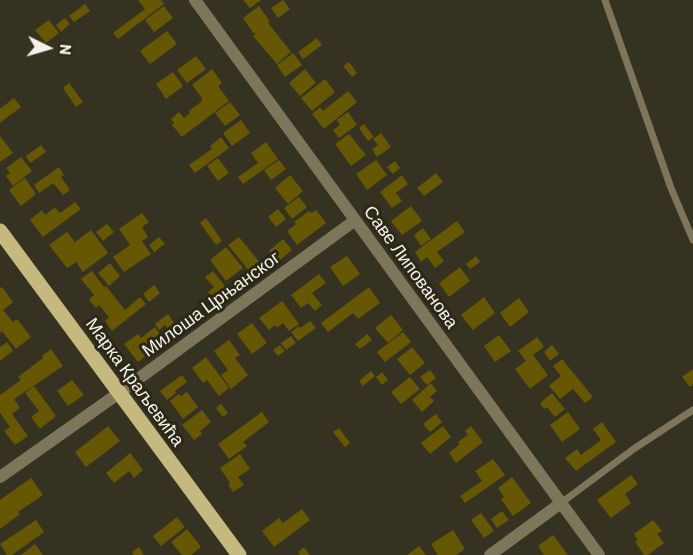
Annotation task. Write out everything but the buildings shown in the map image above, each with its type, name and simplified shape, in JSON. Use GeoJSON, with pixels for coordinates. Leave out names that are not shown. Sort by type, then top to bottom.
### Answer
{"type":"FeatureCollection","features":[{"type":"Feature","properties":{"kind":"main road","name":"Марка Краљевића"},"geometry":{"type":"LineString","coordinates":[[0,231],[239,555]]}},
{"type":"Feature","properties":{"kind":"street","name":"Саве Липованова"},"geometry":{"type":"LineString","coordinates":[[195,0],[599,555]]}},
{"type":"Feature","properties":{"kind":"street","name":"Милоша Црњанског"},"geometry":{"type":"LineString","coordinates":[[0,477],[354,221]]}},
{"type":"Feature","properties":{"kind":"street"},"geometry":{"type":"LineString","coordinates":[[490,555],[561,503]]}},
{"type":"Feature","properties":{"kind":"lane"},"geometry":{"type":"LineString","coordinates":[[605,0],[671,188],[693,240]]}},
{"type":"Feature","properties":{"kind":"lane"},"geometry":{"type":"LineString","coordinates":[[561,503],[635,448],[693,410]]}}]}
